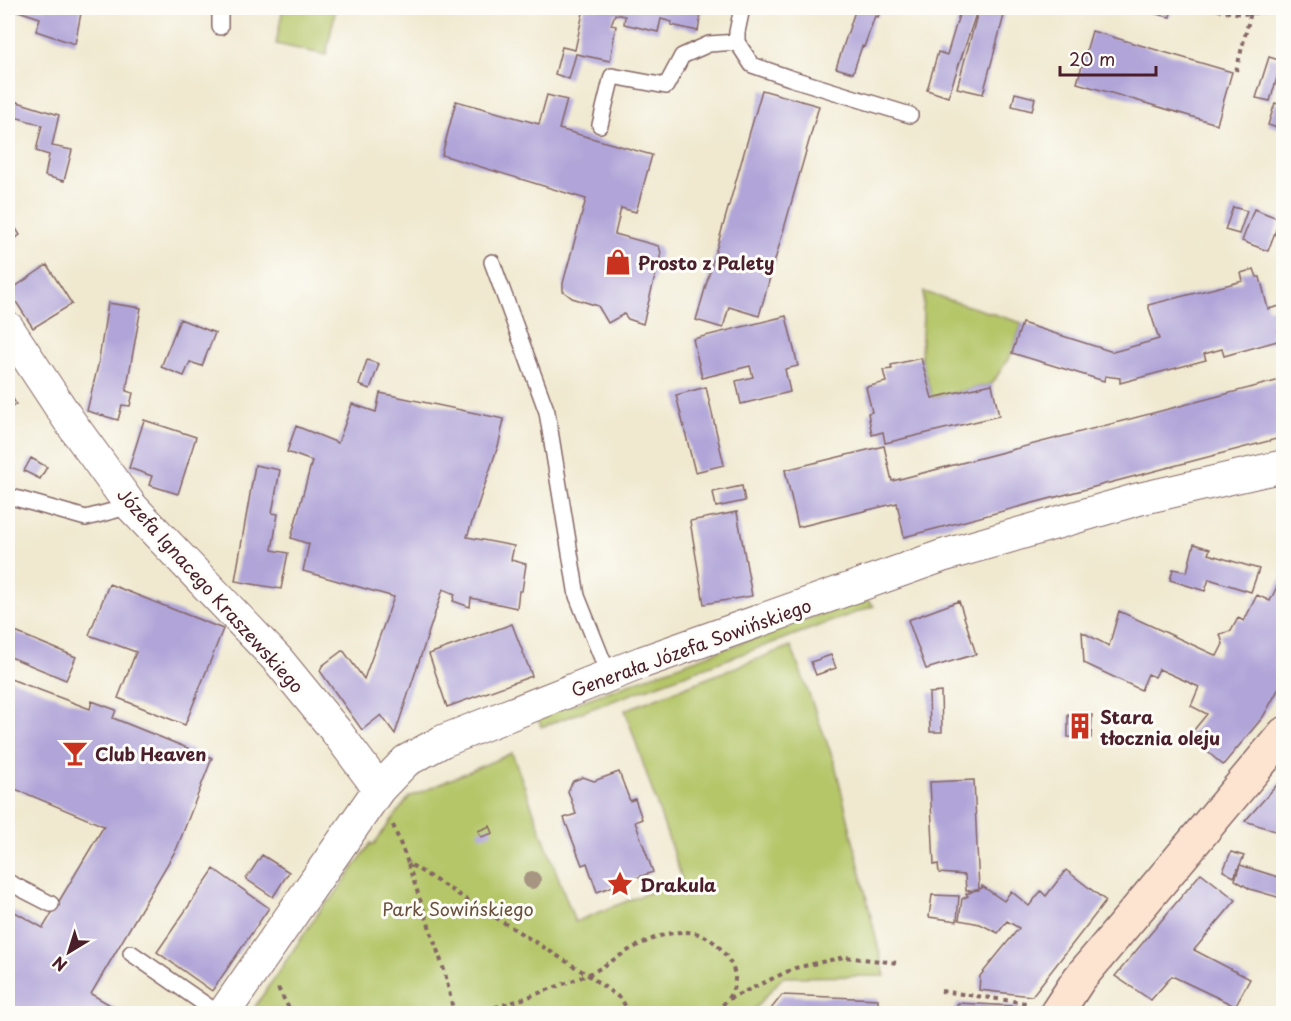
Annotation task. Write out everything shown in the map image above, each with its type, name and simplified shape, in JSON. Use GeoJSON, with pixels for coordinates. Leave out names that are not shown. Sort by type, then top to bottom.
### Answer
{"type":"FeatureCollection","features":[{"type":"Feature","properties":{"kind":"main road"},"geometry":{"type":"LineString","coordinates":[[1042,1009],[1079,979],[1284,734]]}},
{"type":"Feature","properties":{"kind":"street","name":"Józefa Ignacego Kraszewskiego"},"geometry":{"type":"LineString","coordinates":[[8,328],[70,422],[131,506],[278,660],[336,731],[379,789]]}},
{"type":"Feature","properties":{"kind":"street","name":"Generała Józefa Sowińskiego"},"geometry":{"type":"LineString","coordinates":[[221,1014],[379,789],[406,761],[443,741],[609,676],[942,556],[1139,499],[1284,466]]}},
{"type":"Feature","properties":{"kind":"lane"},"geometry":{"type":"LineString","coordinates":[[220,8],[220,27]]}},
{"type":"Feature","properties":{"kind":"lane"},"geometry":{"type":"LineString","coordinates":[[741,8],[736,32],[737,42],[752,65],[910,115]]}},
{"type":"Feature","properties":{"kind":"lane"},"geometry":{"type":"LineString","coordinates":[[600,125],[612,76],[666,86],[682,56],[709,44],[737,42]]}},
{"type":"Feature","properties":{"kind":"lane"},"geometry":{"type":"LineString","coordinates":[[492,262],[547,412],[577,596],[609,676]]}},
{"type":"Feature","properties":{"kind":"lane"},"geometry":{"type":"LineString","coordinates":[[8,496],[86,518],[131,506]]}},
{"type":"Feature","properties":{"kind":"lane"},"geometry":{"type":"LineString","coordinates":[[8,882],[51,904]]}},
{"type":"Feature","properties":{"kind":"lane"},"geometry":{"type":"LineString","coordinates":[[130,953],[221,1014]]}},
{"type":"Feature","properties":{"kind":"path"},"geometry":{"type":"LineString","coordinates":[[1208,8],[1241,14],[1278,10],[1284,12]]}},
{"type":"Feature","properties":{"kind":"path"},"geometry":{"type":"LineString","coordinates":[[1236,71],[1251,12]]}},
{"type":"Feature","properties":{"kind":"path"},"geometry":{"type":"LineString","coordinates":[[379,789],[408,863],[445,973],[454,1014]]}},
{"type":"Feature","properties":{"kind":"path"},"geometry":{"type":"LineString","coordinates":[[408,863],[588,975],[621,999],[631,1014]]}},
{"type":"Feature","properties":{"kind":"path"},"geometry":{"type":"LineString","coordinates":[[478,1014],[588,975],[636,946],[675,932],[693,932],[711,938],[723,950],[733,969],[735,986],[729,999]]}},
{"type":"Feature","properties":{"kind":"path"},"geometry":{"type":"LineString","coordinates":[[714,1014],[729,999],[795,968],[844,957],[899,963]]}},
{"type":"Feature","properties":{"kind":"path"},"geometry":{"type":"LineString","coordinates":[[941,991],[1042,1009]]}},
{"type":"Feature","properties":{"kind":"green space"},"geometry":{"type":"Polygon","coordinates":[[[283,8],[336,8],[326,55],[276,44],[283,8]]]}},
{"type":"Feature","properties":{"kind":"green space"},"geometry":{"type":"Polygon","coordinates":[[[924,292],[1022,323],[1012,353],[992,384],[932,398],[921,358],[924,292]]]}},
{"type":"Feature","properties":{"kind":"green space"},"geometry":{"type":"Polygon","coordinates":[[[864,598],[874,606],[541,727],[538,717],[864,598]]]}},
{"type":"Feature","properties":{"kind":"green space","name":"Park Sowińskiego"},"geometry":{"type":"Polygon","coordinates":[[[791,646],[835,764],[885,976],[783,977],[751,1013],[250,1014],[325,903],[331,900],[371,843],[373,845],[409,797],[512,753],[575,922],[682,879],[625,710],[791,646]]]}},
{"type":"Feature","properties":{"kind":"building"},"geometry":{"type":"Polygon","coordinates":[[[9,8],[82,8],[75,44],[36,31],[40,18],[9,8]]]}},
{"type":"Feature","properties":{"kind":"building"},"geometry":{"type":"Polygon","coordinates":[[[584,8],[702,8],[698,31],[671,25],[672,22],[661,19],[658,32],[624,24],[625,16],[615,14],[611,25],[616,26],[610,61],[576,54],[569,79],[555,74],[562,47],[575,50],[584,8]]]}},
{"type":"Feature","properties":{"kind":"building"},"geometry":{"type":"Polygon","coordinates":[[[856,8],[881,8],[878,17],[875,16],[864,47],[862,46],[853,73],[836,68],[856,8]]]}},
{"type":"Feature","properties":{"kind":"building"},"geometry":{"type":"Polygon","coordinates":[[[961,8],[978,8],[948,97],[927,90],[938,52],[947,55],[961,8]]]}},
{"type":"Feature","properties":{"kind":"building"},"geometry":{"type":"Polygon","coordinates":[[[979,8],[1006,8],[983,94],[957,88],[979,8]]]}},
{"type":"Feature","properties":{"kind":"building"},"geometry":{"type":"Polygon","coordinates":[[[1153,8],[1172,9],[1170,17],[1152,13],[1153,8]]]}},
{"type":"Feature","properties":{"kind":"building"},"geometry":{"type":"Polygon","coordinates":[[[1092,31],[1232,72],[1217,124],[1077,83],[1092,31]]]}},
{"type":"Feature","properties":{"kind":"building"},"geometry":{"type":"Polygon","coordinates":[[[1269,57],[1282,61],[1270,101],[1256,98],[1269,57]]]}},
{"type":"Feature","properties":{"kind":"building"},"geometry":{"type":"Polygon","coordinates":[[[762,90],[819,106],[759,316],[729,307],[723,328],[696,320],[762,90]]]}},
{"type":"Feature","properties":{"kind":"building"},"geometry":{"type":"Polygon","coordinates":[[[1015,93],[1035,98],[1032,111],[1012,106],[1015,93]]]}},
{"type":"Feature","properties":{"kind":"building"},"geometry":{"type":"Polygon","coordinates":[[[547,95],[567,100],[559,129],[652,155],[636,212],[621,208],[615,234],[659,246],[661,253],[643,324],[628,319],[624,314],[608,323],[598,306],[572,298],[563,291],[563,283],[586,199],[442,155],[456,101],[539,124],[547,95]]]}},
{"type":"Feature","properties":{"kind":"building"},"geometry":{"type":"Polygon","coordinates":[[[8,99],[59,115],[52,146],[72,150],[64,181],[45,176],[49,155],[36,151],[42,125],[8,115],[8,99]]]}},
{"type":"Feature","properties":{"kind":"building"},"geometry":{"type":"Polygon","coordinates":[[[1275,103],[1284,106],[1284,130],[1268,125],[1275,103]]]}},
{"type":"Feature","properties":{"kind":"building"},"geometry":{"type":"Polygon","coordinates":[[[1233,207],[1247,211],[1239,234],[1225,230],[1233,207]]]}},
{"type":"Feature","properties":{"kind":"building"},"geometry":{"type":"Polygon","coordinates":[[[1254,209],[1280,219],[1268,251],[1242,241],[1254,209]]]}},
{"type":"Feature","properties":{"kind":"building"},"geometry":{"type":"Polygon","coordinates":[[[8,216],[20,235],[8,243],[8,216]]]}},
{"type":"Feature","properties":{"kind":"building"},"geometry":{"type":"Polygon","coordinates":[[[47,265],[72,304],[33,328],[9,291],[47,265]]]}},
{"type":"Feature","properties":{"kind":"building"},"geometry":{"type":"Polygon","coordinates":[[[1254,269],[1257,277],[1260,277],[1268,309],[1284,305],[1284,328],[1278,330],[1281,340],[1224,356],[1222,349],[1204,354],[1206,360],[1120,383],[1120,378],[1105,376],[1104,381],[1012,353],[1022,323],[1113,352],[1159,339],[1148,305],[1243,281],[1241,273],[1254,269]]]}},
{"type":"Feature","properties":{"kind":"building"},"geometry":{"type":"Polygon","coordinates":[[[108,303],[141,308],[126,391],[133,393],[130,406],[122,405],[118,420],[87,411],[98,365],[108,303]]]}},
{"type":"Feature","properties":{"kind":"building"},"geometry":{"type":"Polygon","coordinates":[[[786,316],[798,366],[785,369],[790,392],[741,404],[736,381],[753,377],[750,366],[702,378],[693,339],[786,316]]]}},
{"type":"Feature","properties":{"kind":"building"},"geometry":{"type":"Polygon","coordinates":[[[180,319],[215,333],[202,366],[190,362],[184,376],[161,367],[180,319]]]}},
{"type":"Feature","properties":{"kind":"building"},"geometry":{"type":"Polygon","coordinates":[[[921,358],[932,398],[992,384],[999,416],[885,443],[883,432],[872,435],[868,413],[872,412],[866,387],[886,382],[883,370],[892,369],[891,365],[921,358]]]}},
{"type":"Feature","properties":{"kind":"building"},"geometry":{"type":"Polygon","coordinates":[[[367,360],[379,364],[370,389],[359,385],[367,360]]]}},
{"type":"Feature","properties":{"kind":"building"},"geometry":{"type":"Polygon","coordinates":[[[1284,379],[1284,437],[904,537],[897,503],[798,527],[785,470],[884,446],[892,481],[1284,379]]]}},
{"type":"Feature","properties":{"kind":"building"},"geometry":{"type":"Polygon","coordinates":[[[706,387],[724,465],[695,472],[676,395],[706,387]]]}},
{"type":"Feature","properties":{"kind":"building"},"geometry":{"type":"Polygon","coordinates":[[[8,390],[16,404],[8,410],[8,390]]]}},
{"type":"Feature","properties":{"kind":"building"},"geometry":{"type":"Polygon","coordinates":[[[380,393],[504,419],[499,443],[467,537],[514,546],[511,560],[526,564],[517,608],[471,598],[470,607],[453,601],[455,594],[443,589],[395,734],[381,715],[362,730],[320,671],[322,666],[343,650],[364,679],[394,597],[303,571],[309,544],[291,538],[312,461],[287,452],[296,426],[338,443],[352,404],[376,412],[380,393]]]}},
{"type":"Feature","properties":{"kind":"building"},"geometry":{"type":"Polygon","coordinates":[[[144,420],[196,437],[178,494],[149,485],[152,476],[129,468],[144,420]]]}},
{"type":"Feature","properties":{"kind":"building"},"geometry":{"type":"Polygon","coordinates":[[[31,458],[47,467],[40,479],[24,471],[31,458]]]}},
{"type":"Feature","properties":{"kind":"building"},"geometry":{"type":"Polygon","coordinates":[[[255,465],[280,470],[272,513],[278,514],[272,550],[288,553],[281,589],[235,581],[255,465]]]}},
{"type":"Feature","properties":{"kind":"building"},"geometry":{"type":"Polygon","coordinates":[[[742,486],[745,501],[716,507],[713,492],[742,486]]]}},
{"type":"Feature","properties":{"kind":"building"},"geometry":{"type":"Polygon","coordinates":[[[737,512],[752,596],[704,604],[690,521],[737,512]]]}},
{"type":"Feature","properties":{"kind":"building"},"geometry":{"type":"Polygon","coordinates":[[[1194,544],[1210,549],[1208,554],[1259,569],[1251,592],[1209,579],[1205,591],[1170,580],[1173,569],[1187,572],[1194,544]]]}},
{"type":"Feature","properties":{"kind":"building"},"geometry":{"type":"Polygon","coordinates":[[[1284,572],[1284,679],[1263,717],[1223,765],[1189,736],[1207,714],[1191,706],[1199,687],[1159,669],[1155,677],[1148,674],[1141,690],[1084,663],[1082,632],[1109,646],[1119,611],[1217,656],[1223,644],[1220,634],[1231,631],[1238,618],[1244,621],[1257,595],[1270,601],[1284,572]]]}},
{"type":"Feature","properties":{"kind":"building"},"geometry":{"type":"Polygon","coordinates":[[[109,584],[223,629],[185,725],[118,698],[136,652],[89,635],[109,584]]]}},
{"type":"Feature","properties":{"kind":"building"},"geometry":{"type":"Polygon","coordinates":[[[959,601],[976,654],[926,669],[908,620],[959,601]]]}},
{"type":"Feature","properties":{"kind":"building"},"geometry":{"type":"Polygon","coordinates":[[[512,624],[532,676],[447,707],[429,654],[512,624]]]}},
{"type":"Feature","properties":{"kind":"building"},"geometry":{"type":"Polygon","coordinates":[[[8,629],[76,657],[66,680],[8,656],[8,629]]]}},
{"type":"Feature","properties":{"kind":"building"},"geometry":{"type":"Polygon","coordinates":[[[831,655],[836,668],[816,675],[811,662],[831,655]]]}},
{"type":"Feature","properties":{"kind":"building"},"geometry":{"type":"Polygon","coordinates":[[[8,678],[90,709],[92,701],[116,710],[113,718],[212,758],[177,848],[91,994],[126,1014],[8,1014],[8,908],[43,928],[104,826],[8,786],[8,678]]]}},
{"type":"Feature","properties":{"kind":"building"},"geometry":{"type":"Polygon","coordinates":[[[941,692],[942,732],[930,732],[929,693],[941,692]]]}},
{"type":"Feature","properties":{"kind":"building","name":"Stara tłocznia oleju"},"geometry":{"type":"Polygon","coordinates":[[[1068,715],[1092,715],[1091,738],[1068,737],[1068,715]]]}},
{"type":"Feature","properties":{"kind":"building"},"geometry":{"type":"Polygon","coordinates":[[[619,772],[630,801],[635,799],[642,819],[635,822],[653,872],[597,892],[587,863],[582,865],[564,818],[576,814],[568,791],[573,781],[583,777],[594,781],[619,772]]]}},
{"type":"Feature","properties":{"kind":"building"},"geometry":{"type":"Polygon","coordinates":[[[1284,777],[1284,834],[1245,821],[1284,777]]]}},
{"type":"Feature","properties":{"kind":"building"},"geometry":{"type":"Polygon","coordinates":[[[974,780],[979,890],[966,891],[965,875],[939,873],[938,864],[934,865],[930,782],[974,780]]]}},
{"type":"Feature","properties":{"kind":"building"},"geometry":{"type":"Polygon","coordinates":[[[490,826],[493,833],[481,837],[478,831],[490,826]]]}},
{"type":"Feature","properties":{"kind":"building"},"geometry":{"type":"Polygon","coordinates":[[[1231,852],[1244,856],[1234,877],[1223,871],[1231,852]]]}},
{"type":"Feature","properties":{"kind":"building"},"geometry":{"type":"Polygon","coordinates":[[[262,855],[289,872],[273,897],[246,879],[262,855]]]}},
{"type":"Feature","properties":{"kind":"building"},"geometry":{"type":"Polygon","coordinates":[[[1240,865],[1281,878],[1284,871],[1284,899],[1250,889],[1235,880],[1240,865]]]}},
{"type":"Feature","properties":{"kind":"building"},"geometry":{"type":"Polygon","coordinates":[[[214,869],[269,908],[212,991],[157,952],[214,869]]]}},
{"type":"Feature","properties":{"kind":"building"},"geometry":{"type":"Polygon","coordinates":[[[1066,870],[1106,901],[1032,996],[979,990],[980,976],[1019,928],[1007,921],[998,933],[980,924],[959,920],[962,899],[968,896],[966,894],[982,886],[1004,901],[1011,891],[1029,906],[1041,891],[1046,896],[1066,870]]]}},
{"type":"Feature","properties":{"kind":"building"},"geometry":{"type":"Polygon","coordinates":[[[1201,873],[1236,900],[1194,950],[1250,979],[1235,1006],[1172,976],[1151,1000],[1115,976],[1201,873]]]}},
{"type":"Feature","properties":{"kind":"building"},"geometry":{"type":"Polygon","coordinates":[[[932,895],[959,896],[957,921],[929,917],[932,895]]]}},
{"type":"Feature","properties":{"kind":"building"},"geometry":{"type":"Polygon","coordinates":[[[782,995],[878,999],[877,1014],[767,1014],[782,995]]]}},
{"type":"Feature","properties":{"kind":"building"},"geometry":{"type":"Polygon","coordinates":[[[958,1003],[1015,1006],[1025,1011],[1024,1014],[953,1014],[958,1003]]]}},
{"type":"Feature","properties":{"kind":"place","name":"Prosto z Palety"},"geometry":{"type":"Point","coordinates":[618,262]}},
{"type":"Feature","properties":{"kind":"place","name":"Stara tłocznia oleju"},"geometry":{"type":"Point","coordinates":[1080,726]}},
{"type":"Feature","properties":{"kind":"place","name":"Club Heaven"},"geometry":{"type":"Point","coordinates":[75,753]}},
{"type":"Feature","properties":{"kind":"place","name":"Drakula"},"geometry":{"type":"Point","coordinates":[620,884]}}]}
